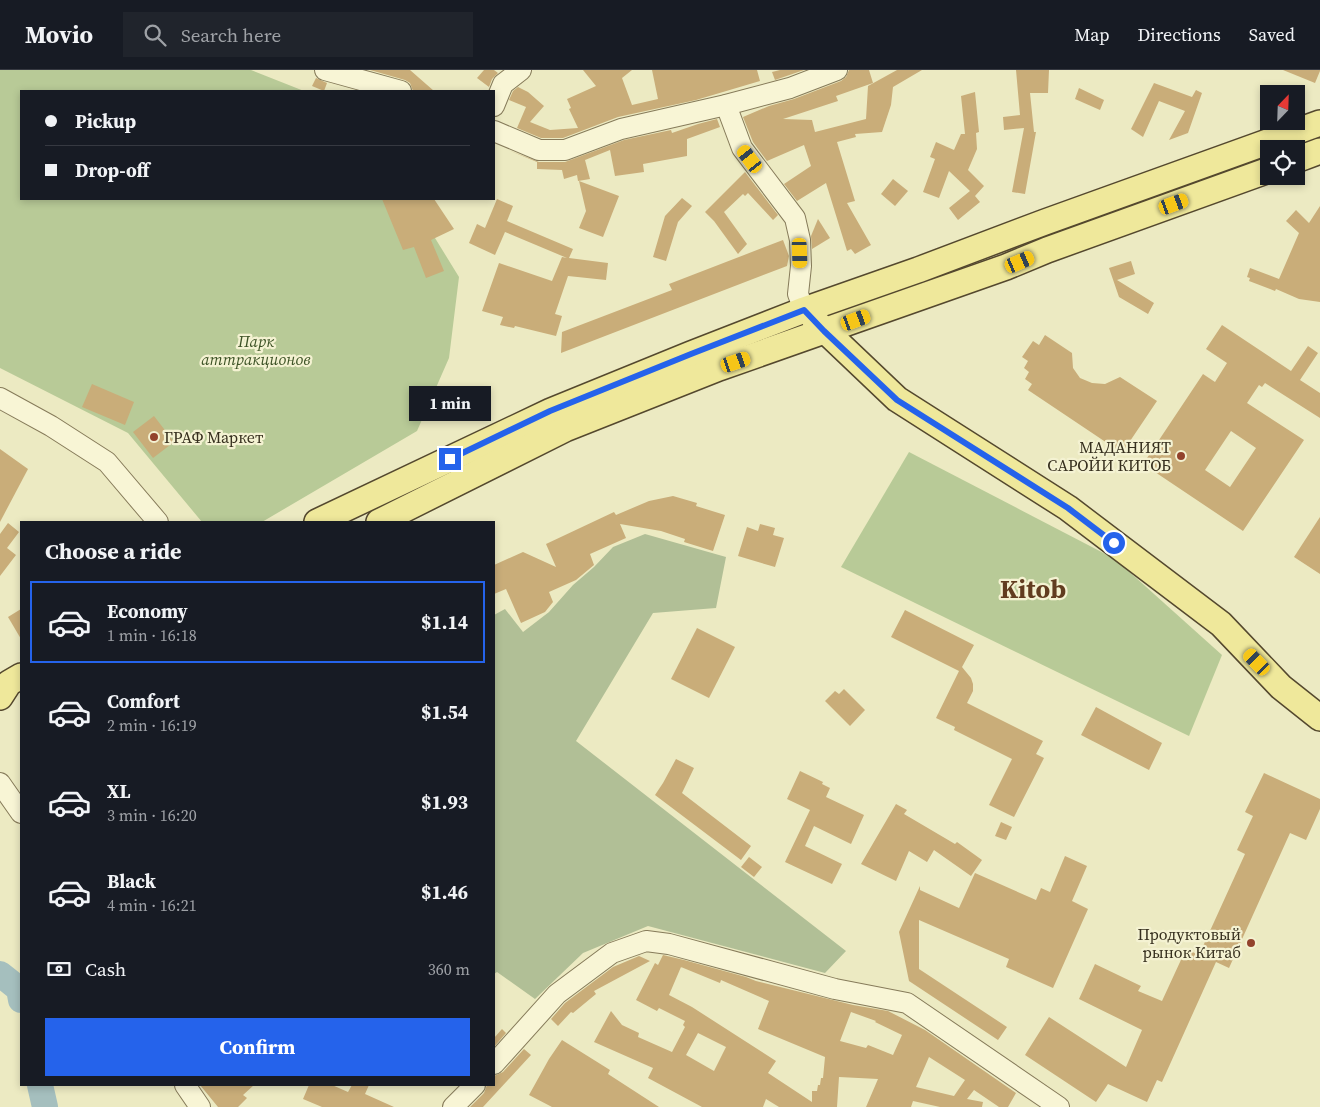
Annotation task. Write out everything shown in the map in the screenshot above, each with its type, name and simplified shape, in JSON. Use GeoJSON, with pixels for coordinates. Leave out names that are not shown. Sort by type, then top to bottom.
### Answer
{"type":"FeatureCollection","features":[{"type":"Feature","properties":{"kind":"main road"},"geometry":{"type":"LineString","coordinates":[[319,521],[550,411],[691,354],[804,310],[1320,123]]}},
{"type":"Feature","properties":{"kind":"main road"},"geometry":{"type":"LineString","coordinates":[[1305,157],[1320,151]]}},
{"type":"Feature","properties":{"kind":"main road"},"geometry":{"type":"LineString","coordinates":[[381,521],[565,429],[718,368],[1006,267],[1047,250],[1260,173]]}},
{"type":"Feature","properties":{"kind":"main road"},"geometry":{"type":"LineString","coordinates":[[804,310],[897,400],[1068,508],[1221,624],[1281,687],[1320,718]]}},
{"type":"Feature","properties":{"kind":"main road"},"geometry":{"type":"LineString","coordinates":[[0,697],[9,683],[20,677]]}},
{"type":"Feature","properties":{"kind":"main road"},"geometry":{"type":"LineString","coordinates":[[0,708],[20,701]]}},
{"type":"Feature","properties":{"kind":"street"},"geometry":{"type":"LineString","coordinates":[[326,70],[397,90]]}},
{"type":"Feature","properties":{"kind":"street"},"geometry":{"type":"LineString","coordinates":[[495,104],[503,84],[521,70]]}},
{"type":"Feature","properties":{"kind":"street"},"geometry":{"type":"LineString","coordinates":[[495,131],[539,150],[565,150],[621,128],[726,105],[790,88],[837,70]]}},
{"type":"Feature","properties":{"kind":"street"},"geometry":{"type":"LineString","coordinates":[[726,105],[742,148],[795,218],[800,240],[801,266],[798,294],[804,310]]}},
{"type":"Feature","properties":{"kind":"street"},"geometry":{"type":"LineString","coordinates":[[0,398],[51,426],[107,462],[157,521]]}},
{"type":"Feature","properties":{"kind":"street"},"geometry":{"type":"LineString","coordinates":[[0,783],[20,812]]}},
{"type":"Feature","properties":{"kind":"street"},"geometry":{"type":"LineString","coordinates":[[495,1063],[557,994],[612,953],[646,941],[669,944],[835,989],[907,1003],[1058,1107]]}},
{"type":"Feature","properties":{"kind":"street"},"geometry":{"type":"LineString","coordinates":[[186,1086],[200,1107]]}},
{"type":"Feature","properties":{"kind":"street"},"geometry":{"type":"LineString","coordinates":[[453,1107],[473,1086]]}},
{"type":"Feature","properties":{"kind":"green space","name":"Парк аттракционов"},"geometry":{"type":"Polygon","coordinates":[[[0,70],[251,70],[301,90],[20,90],[20,200],[412,200],[459,277],[449,358],[417,431],[264,521],[201,521],[128,433],[0,368],[0,70]]]}},
{"type":"Feature","properties":{"kind":"green space"},"geometry":{"type":"Polygon","coordinates":[[[909,452],[1115,559],[1222,655],[1189,736],[841,567],[909,452]]]}},
{"type":"Feature","properties":{"kind":"green space"},"geometry":{"type":"Polygon","coordinates":[[[645,534],[726,557],[716,608],[653,613],[576,741],[846,951],[825,973],[648,926],[583,953],[535,999],[497,972],[495,973],[495,614],[505,609],[523,632],[549,612],[573,585],[613,547],[645,534]]]}},
{"type":"Feature","properties":{"kind":"building"},"geometry":{"type":"Polygon","coordinates":[[[370,70],[410,70],[433,90],[413,90],[410,83],[370,70]]]}},
{"type":"Feature","properties":{"kind":"building"},"geometry":{"type":"Polygon","coordinates":[[[484,70],[494,70],[498,73],[492,79],[489,87],[477,78],[484,70]]]}},
{"type":"Feature","properties":{"kind":"building"},"geometry":{"type":"Polygon","coordinates":[[[583,70],[632,70],[622,78],[632,105],[658,99],[652,70],[757,70],[760,81],[696,100],[618,117],[563,138],[541,138],[517,128],[526,107],[509,100],[513,91],[518,87],[528,92],[544,106],[530,122],[550,130],[578,128],[569,109],[571,108],[567,99],[596,86],[583,70]]]}},
{"type":"Feature","properties":{"kind":"building"},"geometry":{"type":"Polygon","coordinates":[[[804,70],[775,80],[772,72],[804,70]]]}},
{"type":"Feature","properties":{"kind":"building"},"geometry":{"type":"Polygon","coordinates":[[[849,70],[869,70],[873,83],[836,96],[838,101],[783,119],[812,120],[815,132],[866,119],[868,86],[897,70],[922,70],[893,87],[891,105],[882,132],[855,134],[856,137],[837,142],[855,201],[847,203],[871,245],[855,254],[851,249],[847,251],[826,183],[797,201],[784,184],[811,166],[804,145],[767,161],[753,142],[743,117],[841,81],[846,77],[849,70]]]}},
{"type":"Feature","properties":{"kind":"building"},"geometry":{"type":"Polygon","coordinates":[[[1016,70],[1049,70],[1048,93],[1030,93],[1034,132],[1036,132],[1025,194],[1012,192],[1024,128],[1004,130],[1003,117],[1020,115],[1016,70]]]}},
{"type":"Feature","properties":{"kind":"building"},"geometry":{"type":"Polygon","coordinates":[[[1283,70],[1320,70],[1320,71],[1315,83],[1283,70]]]}},
{"type":"Feature","properties":{"kind":"building"},"geometry":{"type":"Polygon","coordinates":[[[316,78],[327,83],[324,90],[312,86],[316,78]]]}},
{"type":"Feature","properties":{"kind":"building"},"geometry":{"type":"Polygon","coordinates":[[[1154,83],[1192,97],[1196,90],[1202,93],[1188,133],[1169,140],[1185,111],[1159,101],[1143,137],[1131,129],[1154,83]]]}},
{"type":"Feature","properties":{"kind":"building"},"geometry":{"type":"Polygon","coordinates":[[[1079,88],[1104,100],[1100,110],[1075,99],[1079,88]]]}},
{"type":"Feature","properties":{"kind":"building"},"geometry":{"type":"Polygon","coordinates":[[[975,92],[979,132],[976,133],[977,149],[968,170],[984,186],[975,196],[980,202],[958,220],[949,208],[970,191],[949,171],[939,198],[923,192],[935,159],[930,157],[936,142],[954,150],[961,134],[965,134],[961,96],[975,92]]]}},
{"type":"Feature","properties":{"kind":"building"},"geometry":{"type":"Polygon","coordinates":[[[717,119],[720,127],[687,139],[687,156],[643,164],[644,172],[615,176],[610,150],[585,160],[590,179],[578,181],[577,175],[564,179],[562,170],[537,169],[537,162],[508,150],[539,162],[565,162],[624,140],[671,130],[672,133],[717,119]]]}},
{"type":"Feature","properties":{"kind":"building"},"geometry":{"type":"Polygon","coordinates":[[[745,172],[778,215],[773,220],[748,193],[745,196],[743,194],[724,212],[747,244],[738,254],[714,221],[705,212],[745,172]]]}},
{"type":"Feature","properties":{"kind":"building"},"geometry":{"type":"Polygon","coordinates":[[[893,179],[908,191],[895,206],[881,194],[893,179]]]}},
{"type":"Feature","properties":{"kind":"building"},"geometry":{"type":"Polygon","coordinates":[[[579,181],[619,196],[603,237],[579,228],[586,211],[579,181]]]}},
{"type":"Feature","properties":{"kind":"building"},"geometry":{"type":"Polygon","coordinates":[[[682,198],[692,206],[678,222],[666,261],[653,257],[665,216],[682,198]]]}},
{"type":"Feature","properties":{"kind":"building"},"geometry":{"type":"Polygon","coordinates":[[[497,199],[513,206],[507,221],[573,249],[569,258],[608,263],[606,280],[568,276],[555,314],[562,316],[556,336],[515,326],[514,328],[500,325],[503,317],[482,311],[499,263],[552,281],[562,257],[567,258],[505,232],[495,255],[469,243],[477,224],[485,228],[497,199]]]}},
{"type":"Feature","properties":{"kind":"building"},"geometry":{"type":"Polygon","coordinates":[[[382,200],[435,200],[454,229],[431,240],[444,271],[426,278],[414,247],[403,250],[382,200]]]}},
{"type":"Feature","properties":{"kind":"building"},"geometry":{"type":"Polygon","coordinates":[[[1320,206],[1320,302],[1299,299],[1276,289],[1275,291],[1249,281],[1250,278],[1247,277],[1250,268],[1279,279],[1299,233],[1286,221],[1296,210],[1309,223],[1320,206]]]}},
{"type":"Feature","properties":{"kind":"building"},"geometry":{"type":"Polygon","coordinates":[[[818,219],[830,238],[812,249],[811,236],[818,219]]]}},
{"type":"Feature","properties":{"kind":"building"},"geometry":{"type":"Polygon","coordinates":[[[783,240],[789,256],[787,266],[561,353],[562,332],[672,290],[669,284],[783,240]]]}},
{"type":"Feature","properties":{"kind":"building"},"geometry":{"type":"Polygon","coordinates":[[[1131,261],[1135,274],[1117,280],[1154,303],[1148,314],[1119,297],[1109,268],[1131,261]]]}},
{"type":"Feature","properties":{"kind":"building","name":"МАДАНИЯТ САРОЙИ КИТОБ"},"geometry":{"type":"Polygon","coordinates":[[[1222,325],[1291,371],[1308,346],[1318,353],[1300,380],[1320,393],[1320,418],[1265,383],[1262,387],[1259,385],[1247,403],[1304,440],[1243,531],[1143,464],[1203,374],[1215,382],[1227,363],[1206,349],[1222,325]],[[1231,431],[1205,470],[1230,487],[1256,448],[1231,431]]]}},
{"type":"Feature","properties":{"kind":"building"},"geometry":{"type":"Polygon","coordinates":[[[1045,335],[1072,353],[1073,368],[1080,378],[1092,383],[1105,384],[1120,377],[1157,401],[1122,453],[1028,390],[1032,384],[1025,379],[1029,372],[1024,368],[1028,361],[1022,357],[1033,341],[1039,345],[1045,335]]]}},
{"type":"Feature","properties":{"kind":"building"},"geometry":{"type":"Polygon","coordinates":[[[92,384],[134,402],[125,425],[82,407],[92,384]]]}},
{"type":"Feature","properties":{"kind":"building","name":"ГРАФ Маркет"},"geometry":{"type":"Polygon","coordinates":[[[154,416],[174,442],[153,458],[133,432],[154,416]]]}},
{"type":"Feature","properties":{"kind":"building"},"geometry":{"type":"Polygon","coordinates":[[[0,449],[28,469],[0,522],[0,449]]]}},
{"type":"Feature","properties":{"kind":"building"},"geometry":{"type":"Polygon","coordinates":[[[673,496],[697,503],[696,506],[725,515],[713,551],[684,542],[685,539],[661,531],[620,524],[626,538],[590,554],[594,565],[576,580],[549,592],[553,602],[545,612],[521,623],[506,589],[495,594],[495,565],[523,552],[556,567],[546,544],[614,512],[616,515],[649,501],[673,496]]]}},
{"type":"Feature","properties":{"kind":"building"},"geometry":{"type":"Polygon","coordinates":[[[1320,517],[1320,574],[1294,557],[1320,517]]]}},
{"type":"Feature","properties":{"kind":"building"},"geometry":{"type":"Polygon","coordinates":[[[8,523],[19,532],[7,548],[16,555],[0,576],[0,534],[8,523]]]}},
{"type":"Feature","properties":{"kind":"building"},"geometry":{"type":"Polygon","coordinates":[[[760,524],[775,528],[773,535],[784,538],[775,567],[738,556],[747,527],[758,531],[760,524]]]}},
{"type":"Feature","properties":{"kind":"building"},"geometry":{"type":"Polygon","coordinates":[[[20,610],[20,637],[8,617],[20,610]]]}},
{"type":"Feature","properties":{"kind":"building"},"geometry":{"type":"Polygon","coordinates":[[[905,610],[974,645],[962,667],[971,678],[973,684],[973,691],[967,703],[1043,741],[1036,754],[1044,758],[1014,817],[989,805],[1012,759],[954,730],[955,727],[936,718],[959,671],[891,637],[905,610]]]}},
{"type":"Feature","properties":{"kind":"building"},"geometry":{"type":"Polygon","coordinates":[[[697,628],[735,647],[709,698],[671,679],[697,628]]]}},
{"type":"Feature","properties":{"kind":"building"},"geometry":{"type":"Polygon","coordinates":[[[844,689],[865,710],[850,726],[825,701],[835,691],[839,694],[844,689]]]}},
{"type":"Feature","properties":{"kind":"building"},"geometry":{"type":"Polygon","coordinates":[[[1096,707],[1162,743],[1149,770],[1081,735],[1096,707]]]}},
{"type":"Feature","properties":{"kind":"building"},"geometry":{"type":"Polygon","coordinates":[[[676,759],[694,768],[682,793],[751,846],[741,860],[655,795],[676,759]]]}},
{"type":"Feature","properties":{"kind":"building"},"geometry":{"type":"Polygon","coordinates":[[[800,771],[823,782],[822,784],[830,788],[826,797],[864,815],[851,844],[814,826],[805,846],[842,864],[832,884],[785,862],[810,810],[787,799],[800,771]]]}},
{"type":"Feature","properties":{"kind":"building"},"geometry":{"type":"Polygon","coordinates":[[[1264,773],[1320,799],[1320,809],[1306,840],[1290,833],[1229,968],[1216,962],[1162,1082],[1157,1080],[1147,1102],[1108,1084],[1096,1102],[1025,1055],[1049,1017],[1126,1067],[1142,1030],[1079,999],[1095,964],[1141,986],[1138,991],[1162,1001],[1186,949],[1199,955],[1245,854],[1237,850],[1253,816],[1245,812],[1264,773]]]}},
{"type":"Feature","properties":{"kind":"building"},"geometry":{"type":"Polygon","coordinates":[[[896,804],[907,810],[904,814],[955,844],[957,842],[982,860],[971,876],[934,850],[927,862],[909,851],[896,881],[861,864],[896,804]]]}},
{"type":"Feature","properties":{"kind":"building"},"geometry":{"type":"Polygon","coordinates":[[[1001,822],[1012,827],[1006,840],[995,836],[1001,822]]]}},
{"type":"Feature","properties":{"kind":"building"},"geometry":{"type":"Polygon","coordinates":[[[1065,856],[1087,866],[1072,901],[1088,909],[1053,988],[1006,967],[1009,959],[919,920],[919,969],[1007,1027],[998,1040],[909,981],[899,932],[920,886],[920,890],[959,908],[975,873],[1036,900],[1041,888],[1050,892],[1065,856]]]}},
{"type":"Feature","properties":{"kind":"building"},"geometry":{"type":"Polygon","coordinates":[[[749,857],[762,867],[754,877],[741,867],[749,857]]]}},
{"type":"Feature","properties":{"kind":"building"},"geometry":{"type":"Polygon","coordinates":[[[663,955],[756,981],[853,1005],[888,1011],[925,1030],[1016,1093],[1008,1107],[999,1107],[974,1090],[967,1099],[983,1102],[982,1107],[940,1107],[913,1101],[911,1107],[866,1107],[878,1079],[839,1077],[837,1107],[779,1107],[766,1099],[763,1107],[702,1107],[648,1078],[653,1068],[594,1042],[611,1011],[622,1025],[639,1033],[638,1037],[672,1052],[685,1027],[683,1025],[685,1021],[659,1008],[657,1011],[636,1000],[655,963],[658,965],[663,955]],[[681,967],[669,995],[692,1007],[776,1061],[768,1073],[812,1102],[812,1091],[817,1091],[821,1078],[823,1078],[825,1057],[758,1029],[769,1001],[721,980],[720,983],[681,967]],[[851,1012],[840,1041],[866,1048],[868,1045],[893,1055],[902,1035],[876,1021],[851,1012]],[[698,1033],[686,1055],[714,1071],[726,1047],[698,1033]],[[929,1057],[916,1087],[954,1096],[965,1080],[929,1057]]]}},
{"type":"Feature","properties":{"kind":"building"},"geometry":{"type":"Polygon","coordinates":[[[639,956],[650,961],[594,991],[596,994],[573,1013],[571,1012],[558,1026],[551,1019],[565,1003],[613,967],[639,956]]]}},
{"type":"Feature","properties":{"kind":"building"},"geometry":{"type":"Polygon","coordinates":[[[502,1029],[506,1033],[495,1046],[495,1037],[502,1029]]]}},
{"type":"Feature","properties":{"kind":"building"},"geometry":{"type":"Polygon","coordinates":[[[562,1040],[610,1070],[608,1074],[659,1107],[552,1107],[529,1095],[562,1040]]]}},
{"type":"Feature","properties":{"kind":"building"},"geometry":{"type":"Polygon","coordinates":[[[524,1049],[531,1055],[483,1107],[470,1107],[484,1093],[487,1086],[495,1086],[495,1076],[503,1072],[524,1049]]]}},
{"type":"Feature","properties":{"kind":"building"},"geometry":{"type":"Polygon","coordinates":[[[201,1086],[253,1086],[243,1095],[247,1098],[238,1107],[218,1107],[201,1086]]]}},
{"type":"Feature","properties":{"kind":"building"},"geometry":{"type":"Polygon","coordinates":[[[309,1086],[334,1086],[348,1092],[351,1086],[369,1086],[365,1094],[394,1107],[322,1107],[303,1099],[309,1086]]]}},
{"type":"Feature","properties":{"kind":"waterway"},"geometry":{"type":"LineString","coordinates":[[0,974],[19,989],[20,994]]}},
{"type":"Feature","properties":{"kind":"waterway"},"geometry":{"type":"LineString","coordinates":[[40,1086],[45,1107]]}},
{"type":"Feature","properties":{"kind":"place","name":"ГРАФ Маркет"},"geometry":{"type":"Point","coordinates":[154,437]}},
{"type":"Feature","properties":{"kind":"place","name":"МАДАНИЯТ САРОЙИ КИТОБ"},"geometry":{"type":"Point","coordinates":[1181,456]}},
{"type":"Feature","properties":{"kind":"place","name":"Продуктовый рынок Китаб"},"geometry":{"type":"Point","coordinates":[1251,943]}},
{"type":"Feature","properties":{"kind":"district","name":"Kitob"},"geometry":{"type":"Point","coordinates":[1033,589]}},
{"type":"Feature","properties":{"kind":"route"},"geometry":{"type":"LineString","coordinates":[[450,459],[550,411],[804,310],[897,400],[1068,508],[1114,543]]}}]}
